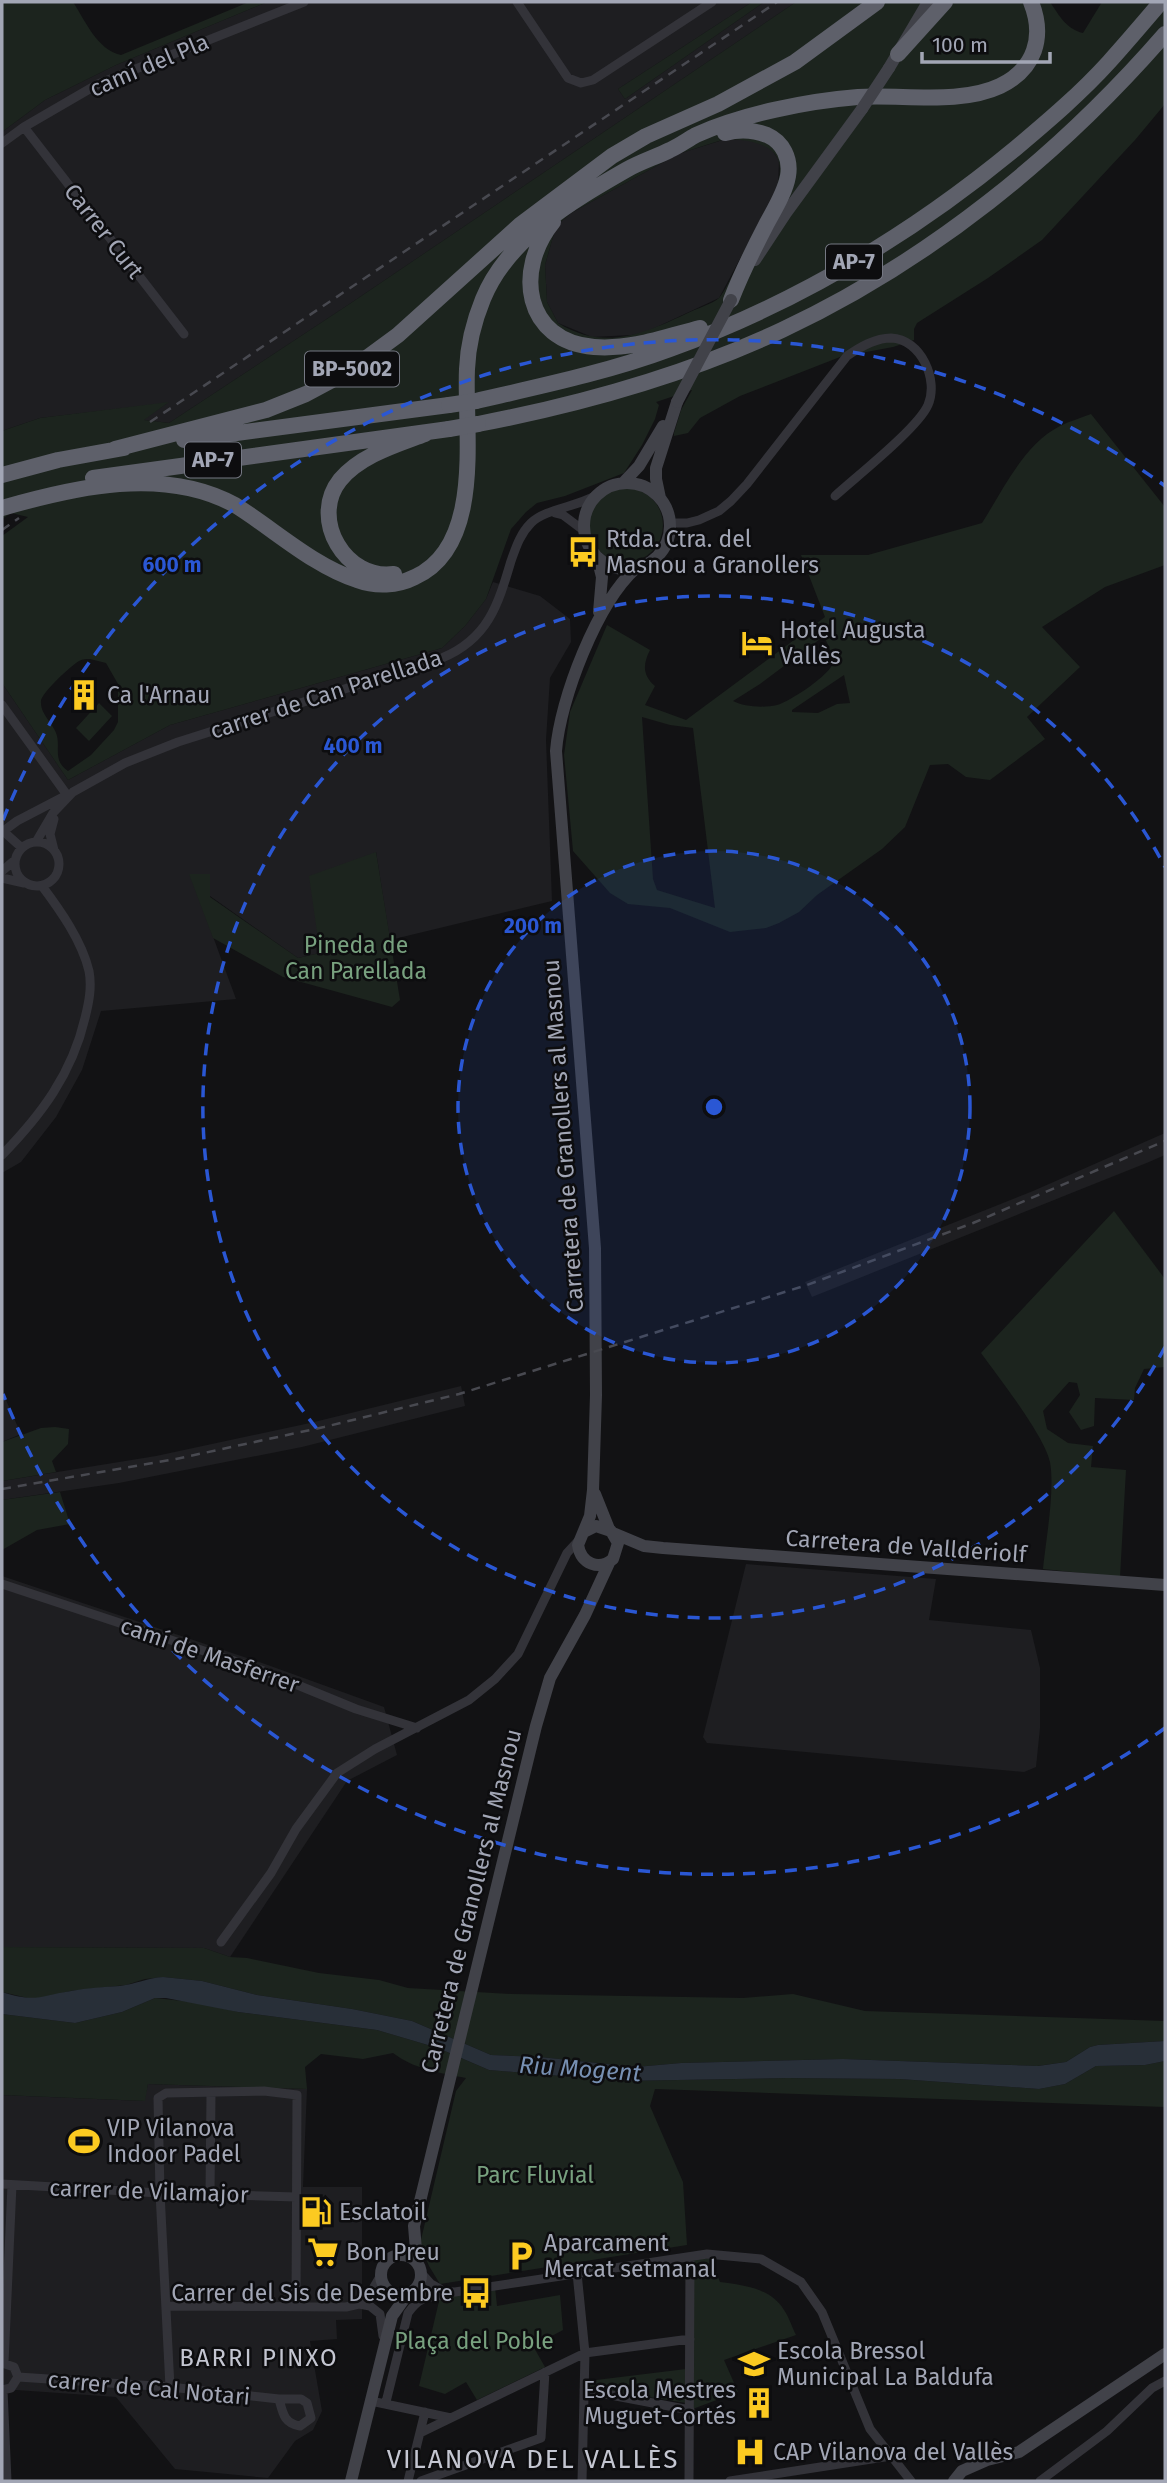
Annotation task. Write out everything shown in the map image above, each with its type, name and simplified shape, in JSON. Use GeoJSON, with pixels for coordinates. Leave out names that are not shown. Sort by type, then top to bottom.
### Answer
{"type":"FeatureCollection","features":[{"type":"Feature","properties":{"kind":"highway","name":"BP-5002"},"geometry":{"type":"LineString","coordinates":[[115,449],[266,410],[306,394],[349,371],[398,335],[520,225],[612,156],[646,136],[718,104],[795,62],[877,2]]}},
{"type":"Feature","properties":{"kind":"highway"},"geometry":{"type":"LineString","coordinates":[[898,54],[944,2]]}},
{"type":"Feature","properties":{"kind":"highway"},"geometry":{"type":"LineString","coordinates":[[590,173],[666,136],[721,115],[760,105],[847,92],[959,89],[993,82],[1011,71],[1028,47],[1030,25],[1019,2]]}},
{"type":"Feature","properties":{"kind":"highway"},"geometry":{"type":"LineString","coordinates":[[675,148],[695,136],[728,124],[799,106],[859,97],[968,95],[1000,86],[1021,72],[1034,54],[1038,28],[1031,2]]}},
{"type":"Feature","properties":{"kind":"highway","name":"AP-7"},"geometry":{"type":"LineString","coordinates":[[2,475],[115,449],[476,401],[588,375],[670,349],[768,309],[871,253],[963,191],[1050,119],[1108,63],[1161,2]]}},
{"type":"Feature","properties":{"kind":"highway","name":"AP-7"},"geometry":{"type":"LineString","coordinates":[[2,497],[103,476],[169,466],[425,434],[572,405],[680,371],[782,330],[881,275],[973,214],[1069,136],[1129,76],[1165,34]]}},
{"type":"Feature","properties":{"kind":"highway"},"geometry":{"type":"LineString","coordinates":[[721,115],[774,81],[795,62]]}},
{"type":"Feature","properties":{"kind":"highway"},"geometry":{"type":"LineString","coordinates":[[2,508],[39,498],[118,485],[158,484],[191,488],[235,505],[317,561],[358,581],[390,584],[417,576],[429,569],[444,552],[461,512],[468,468],[467,367],[471,336],[483,299],[495,275],[535,230],[634,165],[675,148],[729,132],[759,132],[772,137],[786,153],[789,165],[785,188],[742,271],[731,300]]}},
{"type":"Feature","properties":{"kind":"highway"},"geometry":{"type":"LineString","coordinates":[[425,434],[357,464],[333,492],[329,517],[335,541],[342,552],[364,569],[389,575],[412,569],[430,554],[441,537],[457,482],[457,367],[464,327],[477,292],[494,261],[545,207]]}},
{"type":"Feature","properties":{"kind":"highway"},"geometry":{"type":"LineString","coordinates":[[564,209],[538,245],[530,272],[530,292],[533,305],[542,320],[571,341],[603,347],[642,344],[768,309]]}},
{"type":"Feature","properties":{"kind":"main road"},"geometry":{"type":"LineString","coordinates":[[623,482],[646,455],[731,300],[786,213],[862,109],[928,2]]}},
{"type":"Feature","properties":{"kind":"main road"},"geometry":{"type":"LineString","coordinates":[[660,498],[645,486],[623,482],[612,485],[595,496],[584,516],[583,530],[597,557],[617,568],[636,568],[659,555],[665,545],[670,523],[668,512],[660,498],[656,468],[677,402]]}},
{"type":"Feature","properties":{"kind":"main road","name":"Carretera de Granollers al Masnou"},"geometry":{"type":"LineString","coordinates":[[597,557],[602,578],[598,620]]}},
{"type":"Feature","properties":{"kind":"main road","name":"Carretera de Granollers al Masnou"},"geometry":{"type":"LineString","coordinates":[[582,1536],[590,1516],[593,1490],[596,1395],[595,1248],[556,751],[564,702],[598,620],[622,581],[636,568]]}},
{"type":"Feature","properties":{"kind":"main road","name":"Carretera de Granollers al Masnou"},"geometry":{"type":"LineString","coordinates":[[593,1490],[611,1531]]}},
{"type":"Feature","properties":{"kind":"main road"},"geometry":{"type":"LineString","coordinates":[[585,1560],[597,1566],[611,1561],[618,1543],[611,1531],[596,1526],[582,1536],[579,1550],[593,1575],[594,1594]]}},
{"type":"Feature","properties":{"kind":"main road","name":"Carretera de Vallderiolf"},"geometry":{"type":"LineString","coordinates":[[611,1531],[644,1546],[758,1557],[1165,1585]]}},
{"type":"Feature","properties":{"kind":"main road","name":"Carretera de Vallderiolf"},"geometry":{"type":"LineString","coordinates":[[611,1561],[626,1551],[644,1546]]}},
{"type":"Feature","properties":{"kind":"main road","name":"Carretera de Granollers al Masnou"},"geometry":{"type":"LineString","coordinates":[[396,2255],[414,2226],[546,1692],[559,1659],[585,1615],[611,1561]]}},
{"type":"Feature","properties":{"kind":"main road","name":"Carretera de Granollers al Masnou"},"geometry":{"type":"LineString","coordinates":[[414,2226],[419,2268]]}},
{"type":"Feature","properties":{"kind":"main road"},"geometry":{"type":"LineString","coordinates":[[351,2481],[392,2316],[411,2292],[419,2268],[407,2256],[396,2255],[385,2262],[381,2275],[392,2316]]}},
{"type":"Feature","properties":{"kind":"main road"},"geometry":{"type":"LineString","coordinates":[[387,2290],[397,2295],[411,2292]]}},
{"type":"Feature","properties":{"kind":"main road"},"geometry":{"type":"LineString","coordinates":[[954,2481],[962,2471],[987,2460],[1019,2452],[1165,2354]]}},
{"type":"Feature","properties":{"kind":"street","name":"camí del Pla"},"geometry":{"type":"LineString","coordinates":[[2,143],[24,127],[98,84],[304,2]]}},
{"type":"Feature","properties":{"kind":"street"},"geometry":{"type":"LineString","coordinates":[[517,2],[568,78],[581,83],[593,80],[712,2]]}},
{"type":"Feature","properties":{"kind":"street","name":"Carrer Curt"},"geometry":{"type":"LineString","coordinates":[[24,127],[184,334]]}},
{"type":"Feature","properties":{"kind":"street"},"geometry":{"type":"LineString","coordinates":[[670,523],[687,523],[719,511],[747,484],[847,356],[866,344],[883,339],[900,340],[914,349],[928,371],[931,389],[928,405],[913,425],[835,496]]}},
{"type":"Feature","properties":{"kind":"street","name":"carrer de Can Parellada"},"geometry":{"type":"LineString","coordinates":[[22,848],[2,832],[17,821],[125,763],[178,742],[386,677],[455,652],[479,634],[491,618],[517,543],[526,528],[538,517],[595,496]]}},
{"type":"Feature","properties":{"kind":"street"},"geometry":{"type":"LineString","coordinates":[[554,513],[563,515],[583,530]]}},
{"type":"Feature","properties":{"kind":"street"},"geometry":{"type":"LineString","coordinates":[[2,705],[70,794]]}},
{"type":"Feature","properties":{"kind":"street","name":"carrer de Can Parellada"},"geometry":{"type":"LineString","coordinates":[[36,842],[53,813],[70,794]]}},
{"type":"Feature","properties":{"kind":"street","name":"carrer de Can Parellada"},"geometry":{"type":"LineString","coordinates":[[55,851],[50,834],[62,804]]}},
{"type":"Feature","properties":{"kind":"street"},"geometry":{"type":"LineString","coordinates":[[2,871],[15,860],[22,848],[36,842],[50,846],[55,851],[59,865],[52,888],[58,909]]}},
{"type":"Feature","properties":{"kind":"street"},"geometry":{"type":"LineString","coordinates":[[15,860],[17,874],[28,884]]}},
{"type":"Feature","properties":{"kind":"street"},"geometry":{"type":"LineString","coordinates":[[2,878],[42,886],[54,878]]}},
{"type":"Feature","properties":{"kind":"street"},"geometry":{"type":"LineString","coordinates":[[2,1155],[38,1116],[62,1081],[75,1050],[89,1001],[88,968],[81,949],[42,886]]}},
{"type":"Feature","properties":{"kind":"street"},"geometry":{"type":"LineString","coordinates":[[221,1942],[271,1873],[296,1829],[337,1773],[375,1749],[469,1700],[495,1679],[518,1654],[567,1553],[582,1536]]}},
{"type":"Feature","properties":{"kind":"street"},"geometry":{"type":"LineString","coordinates":[[562,1565],[585,1560]]}},
{"type":"Feature","properties":{"kind":"street","name":"camí de Masferrer"},"geometry":{"type":"LineString","coordinates":[[2,1584],[261,1670],[356,1709],[417,1728]]}},
{"type":"Feature","properties":{"kind":"street"},"geometry":{"type":"LineString","coordinates":[[170,2388],[158,2098],[166,2093],[264,2091],[297,2095],[296,2305]]}},
{"type":"Feature","properties":{"kind":"street"},"geometry":{"type":"LineString","coordinates":[[211,2093],[211,2194]]}},
{"type":"Feature","properties":{"kind":"street"},"geometry":{"type":"LineString","coordinates":[[7,2185],[3,2363],[14,2367],[18,2377],[15,2385],[2,2390],[7,2481]]}},
{"type":"Feature","properties":{"kind":"street","name":"carrer de Vilamajor"},"geometry":{"type":"LineString","coordinates":[[7,2185],[296,2197]]}},
{"type":"Feature","properties":{"kind":"street"},"geometry":{"type":"LineString","coordinates":[[386,2403],[408,2313],[415,2302],[425,2297],[707,2254],[761,2259],[801,2282],[822,2312],[870,2429],[911,2481]]}},
{"type":"Feature","properties":{"kind":"street"},"geometry":{"type":"LineString","coordinates":[[690,2257],[690,2481]]}},
{"type":"Feature","properties":{"kind":"street"},"geometry":{"type":"LineString","coordinates":[[419,2268],[431,2284],[441,2290]]}},
{"type":"Feature","properties":{"kind":"street"},"geometry":{"type":"LineString","coordinates":[[577,2273],[585,2353],[582,2481]]}},
{"type":"Feature","properties":{"kind":"street"},"geometry":{"type":"LineString","coordinates":[[363,2302],[381,2275]]}},
{"type":"Feature","properties":{"kind":"street"},"geometry":{"type":"LineString","coordinates":[[166,2306],[346,2307],[387,2290]]}},
{"type":"Feature","properties":{"kind":"street"},"geometry":{"type":"LineString","coordinates":[[411,2292],[455,2292]]}},
{"type":"Feature","properties":{"kind":"street"},"geometry":{"type":"LineString","coordinates":[[363,2302],[380,2314],[384,2329],[383,2350]]}},
{"type":"Feature","properties":{"kind":"street"},"geometry":{"type":"LineString","coordinates":[[420,2433],[585,2353],[690,2339]]}},
{"type":"Feature","properties":{"kind":"street"},"geometry":{"type":"LineString","coordinates":[[421,2481],[541,2438],[545,2372]]}},
{"type":"Feature","properties":{"kind":"street","name":"carrer de Cal Notari"},"geometry":{"type":"LineString","coordinates":[[18,2377],[279,2399]]}},
{"type":"Feature","properties":{"kind":"street"},"geometry":{"type":"LineString","coordinates":[[1040,2481],[1107,2431],[1152,2388],[1165,2381]]}},
{"type":"Feature","properties":{"kind":"street"},"geometry":{"type":"LineString","coordinates":[[584,2390],[690,2410]]}},
{"type":"Feature","properties":{"kind":"street"},"geometry":{"type":"LineString","coordinates":[[371,2401],[451,2418]]}},
{"type":"Feature","properties":{"kind":"street"},"geometry":{"type":"LineString","coordinates":[[408,2481],[425,2412]]}},
{"type":"Feature","properties":{"kind":"street"},"geometry":{"type":"LineString","coordinates":[[735,2481],[891,2456]]}},
{"type":"Feature","properties":{"kind":"shaded area"},"geometry":{"type":"Polygon","coordinates":[[[267,2],[752,2],[618,89],[625,99],[764,2],[796,2],[169,423],[143,420],[167,403],[40,418],[2,431],[2,132],[45,100],[116,65],[267,2]]]}},
{"type":"Feature","properties":{"kind":"shaded area"},"geometry":{"type":"Polygon","coordinates":[[[726,139],[753,140],[769,146],[779,160],[778,188],[719,298],[646,332],[632,335],[592,337],[558,323],[547,302],[545,265],[556,226],[571,213],[678,154],[726,139]]]}},
{"type":"Feature","properties":{"kind":"shaded area"},"geometry":{"type":"Polygon","coordinates":[[[493,582],[540,596],[570,619],[571,642],[550,678],[546,740],[552,901],[390,940],[376,852],[320,953],[298,958],[210,896],[190,874],[236,999],[101,1011],[82,1070],[56,1117],[21,1162],[2,1173],[2,683],[68,780],[170,725],[442,648],[465,626],[486,599],[493,582]]]}},
{"type":"Feature","properties":{"kind":"shaded area"},"geometry":{"type":"Polygon","coordinates":[[[1165,1133],[1165,1155],[1149,1162],[812,1297],[805,1282],[1033,1191],[1165,1133]]]}},
{"type":"Feature","properties":{"kind":"shaded area"},"geometry":{"type":"Polygon","coordinates":[[[461,1386],[465,1406],[302,1447],[119,1483],[2,1500],[2,1481],[156,1456],[310,1423],[461,1386]]]}},
{"type":"Feature","properties":{"kind":"shaded area"},"geometry":{"type":"Polygon","coordinates":[[[2,1391],[21,1434],[2,1442],[2,1391]]]}},
{"type":"Feature","properties":{"kind":"shaded area"},"geometry":{"type":"Polygon","coordinates":[[[746,1564],[936,1579],[929,1620],[1031,1630],[1040,1668],[1040,1728],[1036,1767],[1024,1772],[707,1743],[703,1737],[746,1564]]]}},
{"type":"Feature","properties":{"kind":"shaded area"},"geometry":{"type":"Polygon","coordinates":[[[2,1576],[384,1707],[397,1755],[347,1781],[230,1957],[204,1948],[2,1947],[2,1576]]]}},
{"type":"Feature","properties":{"kind":"shaded area"},"geometry":{"type":"Polygon","coordinates":[[[148,2084],[307,2089],[303,2187],[362,2187],[362,2319],[336,2320],[337,2339],[310,2341],[322,2411],[313,2430],[295,2441],[268,2478],[175,2469],[116,2397],[2,2389],[2,2095],[144,2101],[148,2084]]]}},
{"type":"Feature","properties":{"kind":"green space"},"geometry":{"type":"Polygon","coordinates":[[[2,2],[73,2],[98,41],[121,55],[249,2],[267,2],[116,65],[45,100],[2,132],[2,2]]]}},
{"type":"Feature","properties":{"kind":"green space"},"geometry":{"type":"Polygon","coordinates":[[[752,2],[764,2],[625,99],[618,89],[752,2]]]}},
{"type":"Feature","properties":{"kind":"green space"},"geometry":{"type":"Polygon","coordinates":[[[796,2],[1050,2],[1067,25],[1083,33],[1102,2],[1165,2],[1165,104],[1042,240],[917,323],[914,340],[893,347],[840,357],[740,396],[700,418],[688,433],[674,436],[681,410],[692,390],[656,402],[659,405],[655,419],[624,473],[565,496],[537,503],[511,529],[486,599],[465,626],[442,648],[170,725],[68,780],[2,683],[2,536],[28,517],[11,513],[2,519],[2,431],[40,418],[169,402],[144,420],[169,423],[796,2]],[[725,139],[678,154],[571,213],[556,226],[545,265],[547,302],[558,323],[575,332],[592,336],[625,336],[657,327],[719,298],[769,205],[780,173],[778,159],[770,149],[752,142],[725,139]],[[90,659],[80,660],[70,668],[51,686],[41,701],[43,711],[57,736],[60,763],[68,771],[91,755],[118,722],[118,684],[106,663],[90,659]]]}},
{"type":"Feature","properties":{"kind":"green space"},"geometry":{"type":"Polygon","coordinates":[[[1091,414],[1165,507],[1165,565],[1105,587],[1042,627],[1080,667],[1027,717],[1045,739],[990,780],[966,777],[948,764],[930,765],[905,827],[882,849],[817,895],[799,912],[766,928],[730,932],[670,908],[628,904],[610,893],[573,851],[564,755],[570,712],[607,625],[650,650],[645,669],[655,686],[645,705],[686,720],[825,617],[801,555],[868,555],[982,523],[1015,469],[1036,444],[1060,426],[1091,414]],[[824,636],[733,701],[754,706],[777,705],[809,687],[826,673],[833,662],[824,636]],[[844,675],[792,710],[818,713],[837,704],[850,703],[844,675]],[[642,717],[653,879],[657,890],[715,908],[693,728],[642,717]]]}},
{"type":"Feature","properties":{"kind":"green space"},"geometry":{"type":"Polygon","coordinates":[[[626,488],[640,491],[652,499],[660,511],[663,525],[660,539],[652,551],[640,559],[626,562],[612,559],[600,551],[592,539],[589,525],[592,511],[600,499],[612,491],[626,488]]]}},
{"type":"Feature","properties":{"kind":"green space"},"geometry":{"type":"Polygon","coordinates":[[[99,703],[112,716],[89,741],[76,728],[99,703]]]}},
{"type":"Feature","properties":{"kind":"green space","name":"Pineda de Can Parellada"},"geometry":{"type":"Polygon","coordinates":[[[376,852],[400,1000],[392,1007],[283,977],[213,938],[189,874],[210,874],[210,897],[298,958],[320,953],[309,876],[376,852]]]}},
{"type":"Feature","properties":{"kind":"green space"},"geometry":{"type":"Polygon","coordinates":[[[1114,1211],[1165,1279],[1165,1367],[1144,1369],[1135,1388],[1134,1400],[1095,1398],[1094,1426],[1081,1430],[1069,1412],[1080,1395],[1077,1383],[1069,1382],[1043,1411],[1047,1429],[1068,1443],[1093,1446],[1091,1467],[1126,1470],[1120,1577],[1043,1569],[1051,1501],[1050,1462],[1030,1422],[981,1353],[1114,1211]]]}},
{"type":"Feature","properties":{"kind":"green space"},"geometry":{"type":"Polygon","coordinates":[[[41,1428],[69,1429],[68,1444],[52,1461],[56,1472],[2,1481],[2,1442],[41,1428]]]}},
{"type":"Feature","properties":{"kind":"green space"},"geometry":{"type":"Polygon","coordinates":[[[60,1492],[70,1524],[37,1530],[2,1550],[2,1500],[60,1492]]]}},
{"type":"Feature","properties":{"kind":"green space"},"geometry":{"type":"Polygon","coordinates":[[[2,1947],[204,1948],[230,1957],[319,1973],[379,1980],[408,1988],[512,1994],[743,1998],[793,1994],[865,2011],[1165,2021],[1165,2041],[1098,2045],[1066,2062],[1037,2066],[843,2059],[681,2063],[636,2067],[491,2055],[412,2021],[257,1995],[202,1981],[163,1977],[32,1999],[2,1992],[2,1947]]]}},
{"type":"Feature","properties":{"kind":"green space","name":"Parc Fluvial"},"geometry":{"type":"Polygon","coordinates":[[[155,1998],[377,2030],[438,2048],[489,2070],[620,2081],[900,2079],[1039,2089],[1065,2084],[1096,2066],[1145,2065],[1165,2061],[1165,2107],[655,2089],[650,2106],[683,2182],[687,2245],[440,2284],[420,2244],[456,2091],[466,2078],[418,2067],[393,2053],[363,2059],[321,2054],[305,2067],[307,2089],[148,2084],[145,2101],[2,2095],[2,2014],[75,2023],[122,2012],[155,1998]]]}},
{"type":"Feature","properties":{"kind":"green space"},"geometry":{"type":"Polygon","coordinates":[[[690,2257],[711,2259],[720,2282],[756,2289],[772,2297],[786,2313],[796,2335],[724,2360],[738,2392],[690,2410],[690,2257]]]}},
{"type":"Feature","properties":{"kind":"green space","name":"Plaça del Poble"},"geometry":{"type":"Polygon","coordinates":[[[495,2288],[497,2306],[560,2295],[563,2330],[533,2346],[545,2367],[477,2400],[466,2382],[445,2394],[419,2386],[440,2297],[495,2288]]]}},
{"type":"Feature","properties":{"kind":"green space"},"geometry":{"type":"Polygon","coordinates":[[[686,2369],[686,2403],[587,2387],[588,2381],[686,2369]]]}},
{"type":"Feature","properties":{"kind":"water","name":"Riu Mogent"},"geometry":{"type":"Polygon","coordinates":[[[163,1977],[202,1981],[257,1995],[412,2021],[491,2055],[636,2067],[681,2063],[843,2059],[1038,2066],[1066,2062],[1098,2045],[1165,2041],[1165,2061],[1145,2065],[1096,2066],[1065,2084],[1039,2089],[900,2079],[620,2081],[489,2070],[438,2048],[377,2030],[238,2012],[166,1998],[155,1998],[122,2012],[75,2023],[2,2014],[2,1992],[37,1998],[163,1977]]]}},
{"type":"Feature","properties":{"kind":"railway"},"geometry":{"type":"LineString","coordinates":[[150,422],[777,2]]}},
{"type":"Feature","properties":{"kind":"railway"},"geometry":{"type":"LineString","coordinates":[[2,530],[19,518]]}},
{"type":"Feature","properties":{"kind":"railway"},"geometry":{"type":"LineString","coordinates":[[2,1489],[176,1459],[459,1394],[807,1285],[973,1223],[1165,1141]]}},
{"type":"Feature","properties":{"kind":"place","name":"Rtda. Ctra. del Masnou a Granollers"},"geometry":{"type":"Point","coordinates":[583,552]}},
{"type":"Feature","properties":{"kind":"place","name":"Hotel Augusta Vallès"},"geometry":{"type":"Point","coordinates":[757,643]}},
{"type":"Feature","properties":{"kind":"place","name":"Ca l'Arnau"},"geometry":{"type":"Point","coordinates":[84,695]}},
{"type":"Feature","properties":{"kind":"place","name":"VIP Vilanova Indoor Padel"},"geometry":{"type":"Point","coordinates":[84,2141]}},
{"type":"Feature","properties":{"kind":"place","name":"Esclatoil"},"geometry":{"type":"Point","coordinates":[316,2212]}},
{"type":"Feature","properties":{"kind":"place","name":"Bon Preu"},"geometry":{"type":"Point","coordinates":[323,2252]}},
{"type":"Feature","properties":{"kind":"place","name":"Aparcament Mercat setmanal"},"geometry":{"type":"Point","coordinates":[521,2256]}},
{"type":"Feature","properties":{"kind":"place","name":"Carrer del Sis de Desembre"},"geometry":{"type":"Point","coordinates":[476,2293]}},
{"type":"Feature","properties":{"kind":"place","name":"Escola Bressol Municipal La Baldufa"},"geometry":{"type":"Point","coordinates":[754,2364]}},
{"type":"Feature","properties":{"kind":"place","name":"Escola Mestres Muguet-Cortés"},"geometry":{"type":"Point","coordinates":[759,2403]}},
{"type":"Feature","properties":{"kind":"place","name":"CAP Vilanova del Vallès"},"geometry":{"type":"Point","coordinates":[750,2452]}},
{"type":"Feature","properties":{"kind":"district","name":"BARRI PINXO"},"geometry":{"type":"Point","coordinates":[259,2358]}},
{"type":"Feature","properties":{"kind":"district","name":"VILANOVA DEL VALLÈS"},"geometry":{"type":"Point","coordinates":[533,2459]}}]}
